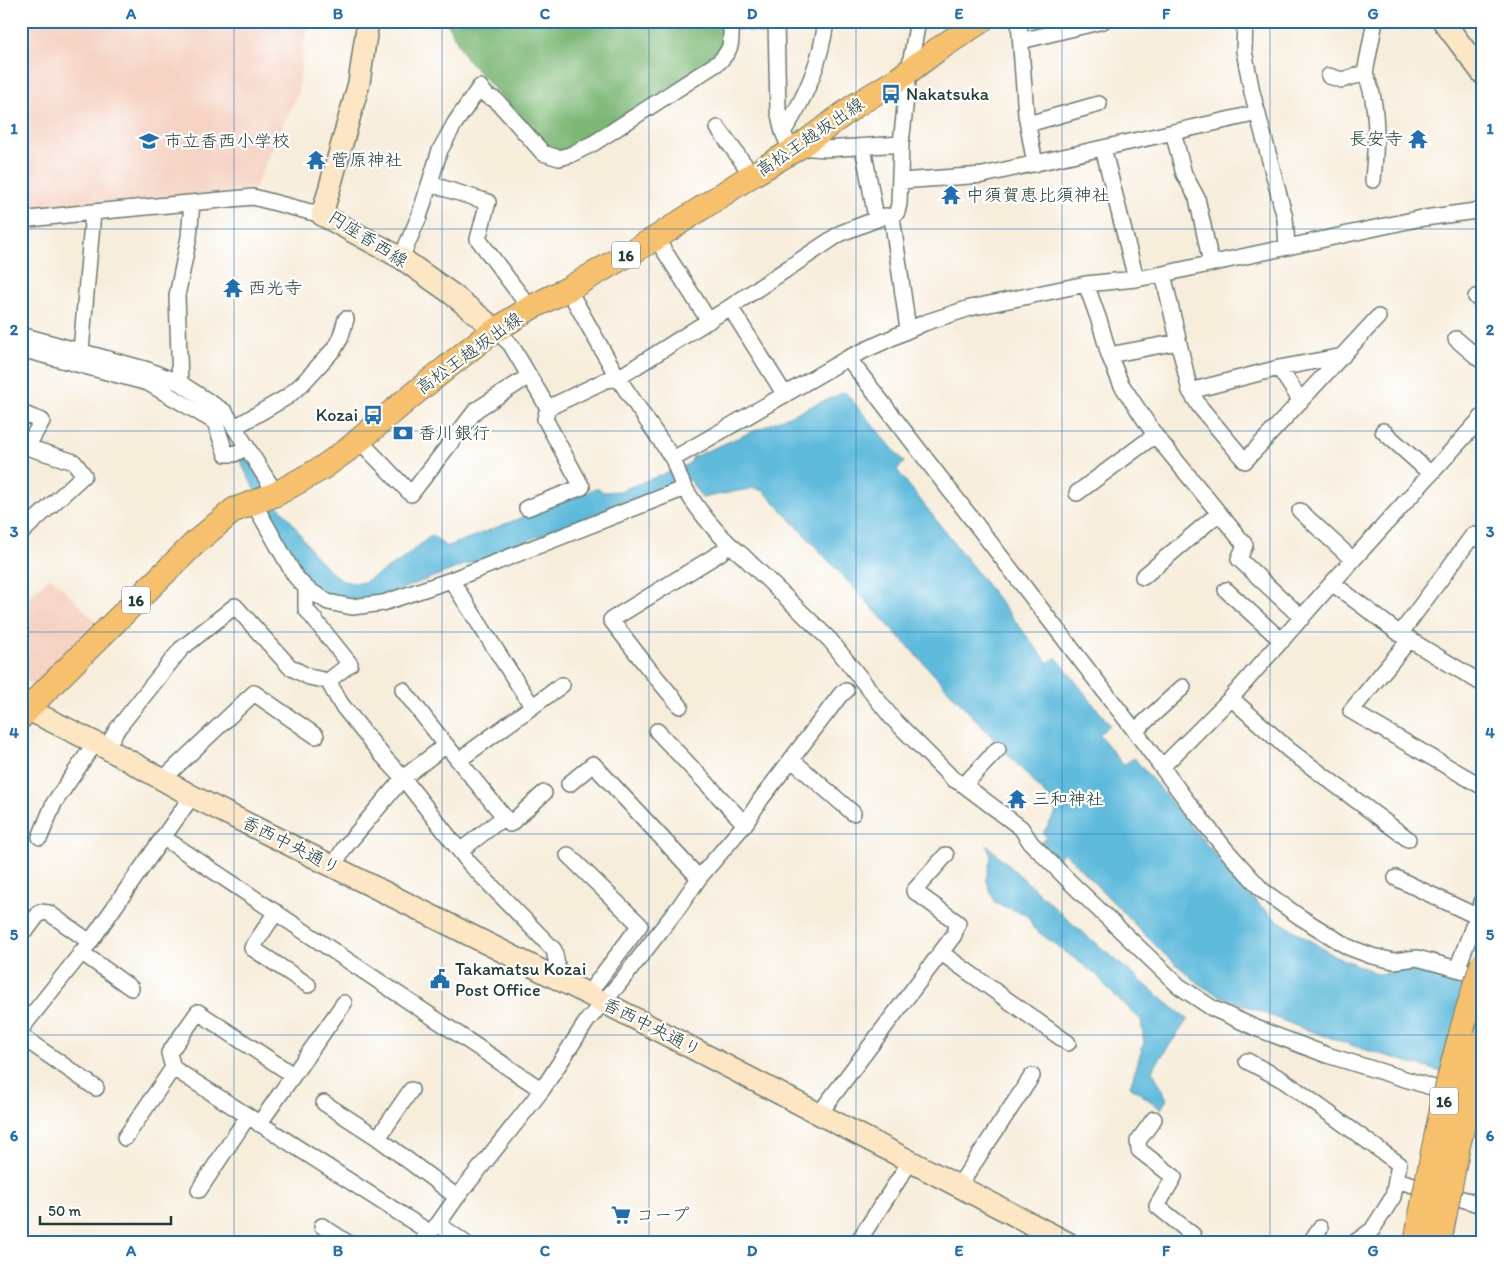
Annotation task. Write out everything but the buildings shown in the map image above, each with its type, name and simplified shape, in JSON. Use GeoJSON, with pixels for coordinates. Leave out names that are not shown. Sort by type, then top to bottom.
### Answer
{"type":"FeatureCollection","features":[{"type":"Feature","properties":{"kind":"main road","name":"高松王越坂出線"},"geometry":{"type":"LineString","coordinates":[[24,711],[196,542],[234,510],[276,494],[322,468],[484,338],[530,308],[568,289],[656,238],[752,175],[791,143],[856,105],[981,21]]}},
{"type":"Feature","properties":{"kind":"main road","name":"16"},"geometry":{"type":"LineString","coordinates":[[1416,1243],[1447,1086],[1462,1027],[1483,962]]}},
{"type":"Feature","properties":{"kind":"main road","name":"16"},"geometry":{"type":"LineString","coordinates":[[1439,1243],[1457,1150],[1483,1041]]}},
{"type":"Feature","properties":{"kind":"street","name":"円座香西線"},"geometry":{"type":"LineString","coordinates":[[368,21],[359,83],[322,215],[400,258],[452,294],[496,330]]}},
{"type":"Feature","properties":{"kind":"street"},"geometry":{"type":"LineString","coordinates":[[400,258],[430,184],[440,150],[455,123],[480,87],[487,96],[496,100],[542,153],[559,158],[570,155],[594,143],[719,62],[728,53],[731,44],[731,24],[765,21]]}},
{"type":"Feature","properties":{"kind":"street"},"geometry":{"type":"LineString","coordinates":[[776,21],[778,110],[791,143]]}},
{"type":"Feature","properties":{"kind":"street"},"geometry":{"type":"LineString","coordinates":[[791,143],[795,114],[812,76],[824,40],[826,21]]}},
{"type":"Feature","properties":{"kind":"street"},"geometry":{"type":"LineString","coordinates":[[892,217],[897,212],[901,181],[901,144],[918,21]]}},
{"type":"Feature","properties":{"kind":"street"},"geometry":{"type":"LineString","coordinates":[[1019,21],[1028,124],[1035,164]]}},
{"type":"Feature","properties":{"kind":"street"},"geometry":{"type":"LineString","coordinates":[[1021,41],[1102,21]]}},
{"type":"Feature","properties":{"kind":"street"},"geometry":{"type":"LineString","coordinates":[[1245,21],[1244,51],[1285,218],[1287,246]]}},
{"type":"Feature","properties":{"kind":"street"},"geometry":{"type":"LineString","coordinates":[[1373,180],[1376,139],[1372,88],[1365,72],[1375,21]]}},
{"type":"Feature","properties":{"kind":"street"},"geometry":{"type":"LineString","coordinates":[[1443,21],[1483,74]]}},
{"type":"Feature","properties":{"kind":"street"},"geometry":{"type":"LineString","coordinates":[[1330,76],[1342,80],[1365,72]]}},
{"type":"Feature","properties":{"kind":"street"},"geometry":{"type":"LineString","coordinates":[[1028,124],[1100,104]]}},
{"type":"Feature","properties":{"kind":"street"},"geometry":{"type":"LineString","coordinates":[[901,181],[983,176],[1258,113]]}},
{"type":"Feature","properties":{"kind":"street"},"geometry":{"type":"LineString","coordinates":[[718,128],[752,175]]}},
{"type":"Feature","properties":{"kind":"street"},"geometry":{"type":"LineString","coordinates":[[1173,132],[1184,174],[1197,198],[1211,263]]}},
{"type":"Feature","properties":{"kind":"street"},"geometry":{"type":"LineString","coordinates":[[791,143],[825,149],[901,144]]}},
{"type":"Feature","properties":{"kind":"street"},"geometry":{"type":"LineString","coordinates":[[863,146],[876,218]]}},
{"type":"Feature","properties":{"kind":"street"},"geometry":{"type":"LineString","coordinates":[[1103,148],[1136,279]]}},
{"type":"Feature","properties":{"kind":"street"},"geometry":{"type":"LineString","coordinates":[[430,184],[488,202],[478,239],[530,308]]}},
{"type":"Feature","properties":{"kind":"street"},"geometry":{"type":"LineString","coordinates":[[21,220],[253,198],[322,215]]}},
{"type":"Feature","properties":{"kind":"street"},"geometry":{"type":"LineString","coordinates":[[180,383],[177,296],[190,237],[192,203]]}},
{"type":"Feature","properties":{"kind":"street"},"geometry":{"type":"LineString","coordinates":[[675,463],[848,358],[908,329],[970,308],[1086,284],[1163,274],[1417,219],[1483,210]]}},
{"type":"Feature","properties":{"kind":"street"},"geometry":{"type":"LineString","coordinates":[[79,358],[93,212]]}},
{"type":"Feature","properties":{"kind":"street"},"geometry":{"type":"LineString","coordinates":[[548,408],[606,380],[618,378],[730,307],[841,233],[876,218],[892,217]]}},
{"type":"Feature","properties":{"kind":"street"},"geometry":{"type":"LineString","coordinates":[[892,217],[908,329]]}},
{"type":"Feature","properties":{"kind":"street"},"geometry":{"type":"LineString","coordinates":[[656,238],[709,320]]}},
{"type":"Feature","properties":{"kind":"street"},"geometry":{"type":"LineString","coordinates":[[1163,274],[1190,391],[1200,407],[1245,461],[1378,317]]}},
{"type":"Feature","properties":{"kind":"street"},"geometry":{"type":"LineString","coordinates":[[1086,284],[1109,355],[1121,384],[1154,435],[1246,545],[1239,560],[1302,618]]}},
{"type":"Feature","properties":{"kind":"street"},"geometry":{"type":"LineString","coordinates":[[568,289],[618,378],[675,463],[684,486],[709,523],[729,545],[830,640],[892,718],[953,779],[964,785],[1021,828],[1031,843],[1179,986],[1212,1008],[1256,1028],[1327,1054],[1483,1103]]}},
{"type":"Feature","properties":{"kind":"street"},"geometry":{"type":"LineString","coordinates":[[730,307],[785,395]]}},
{"type":"Feature","properties":{"kind":"street"},"geometry":{"type":"LineString","coordinates":[[235,427],[287,397],[302,384],[334,349],[340,339],[346,319]]}},
{"type":"Feature","properties":{"kind":"street"},"geometry":{"type":"LineString","coordinates":[[496,330],[511,345],[548,408],[545,419],[582,487],[527,508]]}},
{"type":"Feature","properties":{"kind":"street"},"geometry":{"type":"LineString","coordinates":[[21,335],[148,383],[216,414],[225,412],[235,427],[241,450],[276,494]]}},
{"type":"Feature","properties":{"kind":"street"},"geometry":{"type":"LineString","coordinates":[[1456,339],[1483,362]]}},
{"type":"Feature","properties":{"kind":"street"},"geometry":{"type":"LineString","coordinates":[[1109,355],[1178,342]]}},
{"type":"Feature","properties":{"kind":"street"},"geometry":{"type":"LineString","coordinates":[[21,349],[148,370],[180,383],[216,414],[226,454],[241,450]]}},
{"type":"Feature","properties":{"kind":"street"},"geometry":{"type":"LineString","coordinates":[[1190,391],[1279,368],[1342,356]]}},
{"type":"Feature","properties":{"kind":"street"},"geometry":{"type":"LineString","coordinates":[[848,358],[1136,731],[1189,804],[1226,850],[1262,890],[1300,917],[1348,947],[1372,956],[1394,961],[1417,958],[1483,976]]}},
{"type":"Feature","properties":{"kind":"street"},"geometry":{"type":"LineString","coordinates":[[1279,368],[1301,401]]}},
{"type":"Feature","properties":{"kind":"street"},"geometry":{"type":"LineString","coordinates":[[359,440],[412,494],[476,410],[529,376]]}},
{"type":"Feature","properties":{"kind":"street"},"geometry":{"type":"LineString","coordinates":[[21,413],[42,421],[24,451],[74,462],[84,475],[21,533]]}},
{"type":"Feature","properties":{"kind":"street"},"geometry":{"type":"LineString","coordinates":[[1162,766],[1231,698],[1332,582],[1483,416]]}},
{"type":"Feature","properties":{"kind":"street"},"geometry":{"type":"LineString","coordinates":[[1383,431],[1430,474]]}},
{"type":"Feature","properties":{"kind":"street"},"geometry":{"type":"LineString","coordinates":[[1077,492],[1154,435]]}},
{"type":"Feature","properties":{"kind":"street"},"geometry":{"type":"LineString","coordinates":[[253,502],[295,576],[306,588],[328,602],[352,607],[383,603],[451,580],[684,486]]}},
{"type":"Feature","properties":{"kind":"street"},"geometry":{"type":"LineString","coordinates":[[1300,512],[1352,560]]}},
{"type":"Feature","properties":{"kind":"street"},"geometry":{"type":"LineString","coordinates":[[1142,577],[1219,513]]}},
{"type":"Feature","properties":{"kind":"street"},"geometry":{"type":"LineString","coordinates":[[1483,541],[1473,535],[1405,637],[1351,711],[1483,787]]}},
{"type":"Feature","properties":{"kind":"street"},"geometry":{"type":"LineString","coordinates":[[680,706],[611,620],[720,553],[729,545]]}},
{"type":"Feature","properties":{"kind":"street"},"geometry":{"type":"LineString","coordinates":[[451,580],[532,706]]}},
{"type":"Feature","properties":{"kind":"street"},"geometry":{"type":"LineString","coordinates":[[1332,582],[1405,637],[1481,678]]}},
{"type":"Feature","properties":{"kind":"street"},"geometry":{"type":"LineString","coordinates":[[306,588],[306,609],[350,664],[328,682]]}},
{"type":"Feature","properties":{"kind":"street"},"geometry":{"type":"LineString","coordinates":[[1226,590],[1282,641]]}},
{"type":"Feature","properties":{"kind":"street"},"geometry":{"type":"LineString","coordinates":[[40,837],[54,803],[101,745],[118,728],[181,649],[235,606],[290,667],[309,677],[328,682],[341,704],[403,778],[460,851],[554,950],[560,980]]}},
{"type":"Feature","properties":{"kind":"street"},"geometry":{"type":"LineString","coordinates":[[459,760],[562,685]]}},
{"type":"Feature","properties":{"kind":"street"},"geometry":{"type":"LineString","coordinates":[[1136,731],[1183,687]]}},
{"type":"Feature","properties":{"kind":"street"},"geometry":{"type":"LineString","coordinates":[[403,690],[510,824],[544,793]]}},
{"type":"Feature","properties":{"kind":"street"},"geometry":{"type":"LineString","coordinates":[[595,998],[679,907],[699,878],[745,824],[841,694],[846,690]]}},
{"type":"Feature","properties":{"kind":"street"},"geometry":{"type":"LineString","coordinates":[[162,780],[254,693],[316,736]]}},
{"type":"Feature","properties":{"kind":"street"},"geometry":{"type":"LineString","coordinates":[[1231,698],[1289,750],[1408,839]]}},
{"type":"Feature","properties":{"kind":"street","name":"香西中央通り"},"geometry":{"type":"LineString","coordinates":[[24,711],[101,745],[192,796],[560,980],[1068,1243]]}},
{"type":"Feature","properties":{"kind":"street"},"geometry":{"type":"LineString","coordinates":[[657,732],[745,824]]}},
{"type":"Feature","properties":{"kind":"street"},"geometry":{"type":"LineString","coordinates":[[332,866],[351,840],[403,778],[446,745]]}},
{"type":"Feature","properties":{"kind":"street"},"geometry":{"type":"LineString","coordinates":[[964,785],[998,749]]}},
{"type":"Feature","properties":{"kind":"street"},"geometry":{"type":"LineString","coordinates":[[792,760],[853,813]]}},
{"type":"Feature","properties":{"kind":"street"},"geometry":{"type":"LineString","coordinates":[[569,784],[593,764],[699,878]]}},
{"type":"Feature","properties":{"kind":"street"},"geometry":{"type":"LineString","coordinates":[[96,1088],[22,1028],[85,947],[192,796]]}},
{"type":"Feature","properties":{"kind":"street"},"geometry":{"type":"LineString","coordinates":[[460,851],[504,817]]}},
{"type":"Feature","properties":{"kind":"street"},"geometry":{"type":"LineString","coordinates":[[164,838],[542,1090]]}},
{"type":"Feature","properties":{"kind":"street"},"geometry":{"type":"LineString","coordinates":[[429,1233],[542,1090],[587,1021],[595,998],[640,925],[568,855]]}},
{"type":"Feature","properties":{"kind":"street"},"geometry":{"type":"LineString","coordinates":[[819,1114],[954,935],[958,923],[914,891],[946,855]]}},
{"type":"Feature","properties":{"kind":"street"},"geometry":{"type":"LineString","coordinates":[[1396,878],[1476,916]]}},
{"type":"Feature","properties":{"kind":"street"},"geometry":{"type":"LineString","coordinates":[[1457,969],[1483,900]]}},
{"type":"Feature","properties":{"kind":"street"},"geometry":{"type":"LineString","coordinates":[[28,928],[40,912],[49,912],[131,988]]}},
{"type":"Feature","properties":{"kind":"street"},"geometry":{"type":"LineString","coordinates":[[276,912],[252,948],[308,985]]}},
{"type":"Feature","properties":{"kind":"street"},"geometry":{"type":"LineString","coordinates":[[940,952],[1068,1043]]}},
{"type":"Feature","properties":{"kind":"street"},"geometry":{"type":"LineString","coordinates":[[199,1190],[254,1120],[293,1075],[344,1003]]}},
{"type":"Feature","properties":{"kind":"street"},"geometry":{"type":"LineString","coordinates":[[293,1075],[198,1012],[169,1053],[173,1068],[429,1233],[465,1243]]}},
{"type":"Feature","properties":{"kind":"street"},"geometry":{"type":"LineString","coordinates":[[1247,1061],[1283,1080],[1399,1164],[1393,1197],[1372,1230],[1354,1243]]}},
{"type":"Feature","properties":{"kind":"street"},"geometry":{"type":"LineString","coordinates":[[125,1138],[173,1068]]}},
{"type":"Feature","properties":{"kind":"street"},"geometry":{"type":"LineString","coordinates":[[958,1187],[1032,1076]]}},
{"type":"Feature","properties":{"kind":"street"},"geometry":{"type":"LineString","coordinates":[[378,1138],[411,1090]]}},
{"type":"Feature","properties":{"kind":"street"},"geometry":{"type":"LineString","coordinates":[[324,1103],[378,1138],[458,1196]]}},
{"type":"Feature","properties":{"kind":"street"},"geometry":{"type":"LineString","coordinates":[[1154,1119],[1138,1141],[1139,1150],[1174,1177],[1157,1206],[1193,1235],[1187,1243]]}},
{"type":"Feature","properties":{"kind":"street"},"geometry":{"type":"LineString","coordinates":[[857,1243],[910,1162]]}},
{"type":"Feature","properties":{"kind":"street"},"geometry":{"type":"LineString","coordinates":[[1396,1180],[1483,1206]]}},
{"type":"Feature","properties":{"kind":"street"},"geometry":{"type":"LineString","coordinates":[[322,1226],[348,1243]]}},
{"type":"Feature","properties":{"kind":"street"},"geometry":{"type":"LineString","coordinates":[[1310,1243],[1320,1228]]}},
{"type":"Feature","properties":{"kind":"shaded area","name":"市立香西小学校"},"geometry":{"type":"Polygon","coordinates":[[[21,21],[310,21],[303,49],[298,93],[254,189],[21,213],[21,21]]]}},
{"type":"Feature","properties":{"kind":"shaded area"},"geometry":{"type":"Polygon","coordinates":[[[51,577],[98,624],[40,683],[31,683],[21,677],[21,604],[51,577]]]}},
{"type":"Feature","properties":{"kind":"green space"},"geometry":{"type":"Polygon","coordinates":[[[446,21],[728,21],[723,48],[709,63],[562,153],[544,143],[466,58],[446,21]]]}},
{"type":"Feature","properties":{"kind":"water"},"geometry":{"type":"Polygon","coordinates":[[[845,392],[904,462],[897,470],[1048,663],[1056,657],[1110,725],[1099,734],[1123,765],[1134,758],[1249,895],[1274,918],[1333,955],[1379,974],[1407,969],[1483,990],[1483,1084],[1363,1049],[1299,1027],[1221,996],[1202,986],[1164,954],[1064,852],[1056,861],[1047,846],[1043,847],[1040,843],[1047,838],[1043,833],[1056,813],[1054,804],[764,491],[754,488],[702,498],[690,480],[669,486],[389,594],[369,599],[348,600],[327,596],[318,591],[305,579],[289,554],[240,461],[249,456],[278,506],[289,518],[313,553],[330,571],[343,581],[365,582],[401,560],[432,535],[446,547],[598,488],[603,492],[620,491],[684,466],[690,463],[693,457],[845,392]]]}},
{"type":"Feature","properties":{"kind":"water"},"geometry":{"type":"Polygon","coordinates":[[[987,845],[1068,920],[1188,1019],[1152,1070],[1167,1099],[1161,1109],[1130,1086],[1144,1043],[1141,1020],[1109,990],[1097,975],[1033,928],[1028,915],[995,903],[986,879],[991,857],[987,845]]]}},
{"type":"Feature","properties":{"kind":"waterway"},"geometry":{"type":"LineString","coordinates":[[169,387],[200,405]]}},
{"type":"Feature","properties":{"kind":"place","name":"Nakatsuka"},"geometry":{"type":"Point","coordinates":[891,94]}},
{"type":"Feature","properties":{"kind":"place","name":"長安寺"},"geometry":{"type":"Point","coordinates":[1418,139]}},
{"type":"Feature","properties":{"kind":"place","name":"市立香西小学校"},"geometry":{"type":"Point","coordinates":[149,141]}},
{"type":"Feature","properties":{"kind":"place","name":"菅原神社"},"geometry":{"type":"Point","coordinates":[316,160]}},
{"type":"Feature","properties":{"kind":"place","name":"中須賀恵比須神社"},"geometry":{"type":"Point","coordinates":[951,195]}},
{"type":"Feature","properties":{"kind":"place","name":"西光寺"},"geometry":{"type":"Point","coordinates":[233,288]}},
{"type":"Feature","properties":{"kind":"place","name":"Kozai"},"geometry":{"type":"Point","coordinates":[373,415]}},
{"type":"Feature","properties":{"kind":"place","name":"香川銀行"},"geometry":{"type":"Point","coordinates":[403,433]}},
{"type":"Feature","properties":{"kind":"place","name":"三和神社"},"geometry":{"type":"Point","coordinates":[1017,799]}},
{"type":"Feature","properties":{"kind":"place","name":"Takamatsu Kozai Post Office"},"geometry":{"type":"Point","coordinates":[440,979]}},
{"type":"Feature","properties":{"kind":"place","name":"コープ"},"geometry":{"type":"Point","coordinates":[621,1215]}}]}
